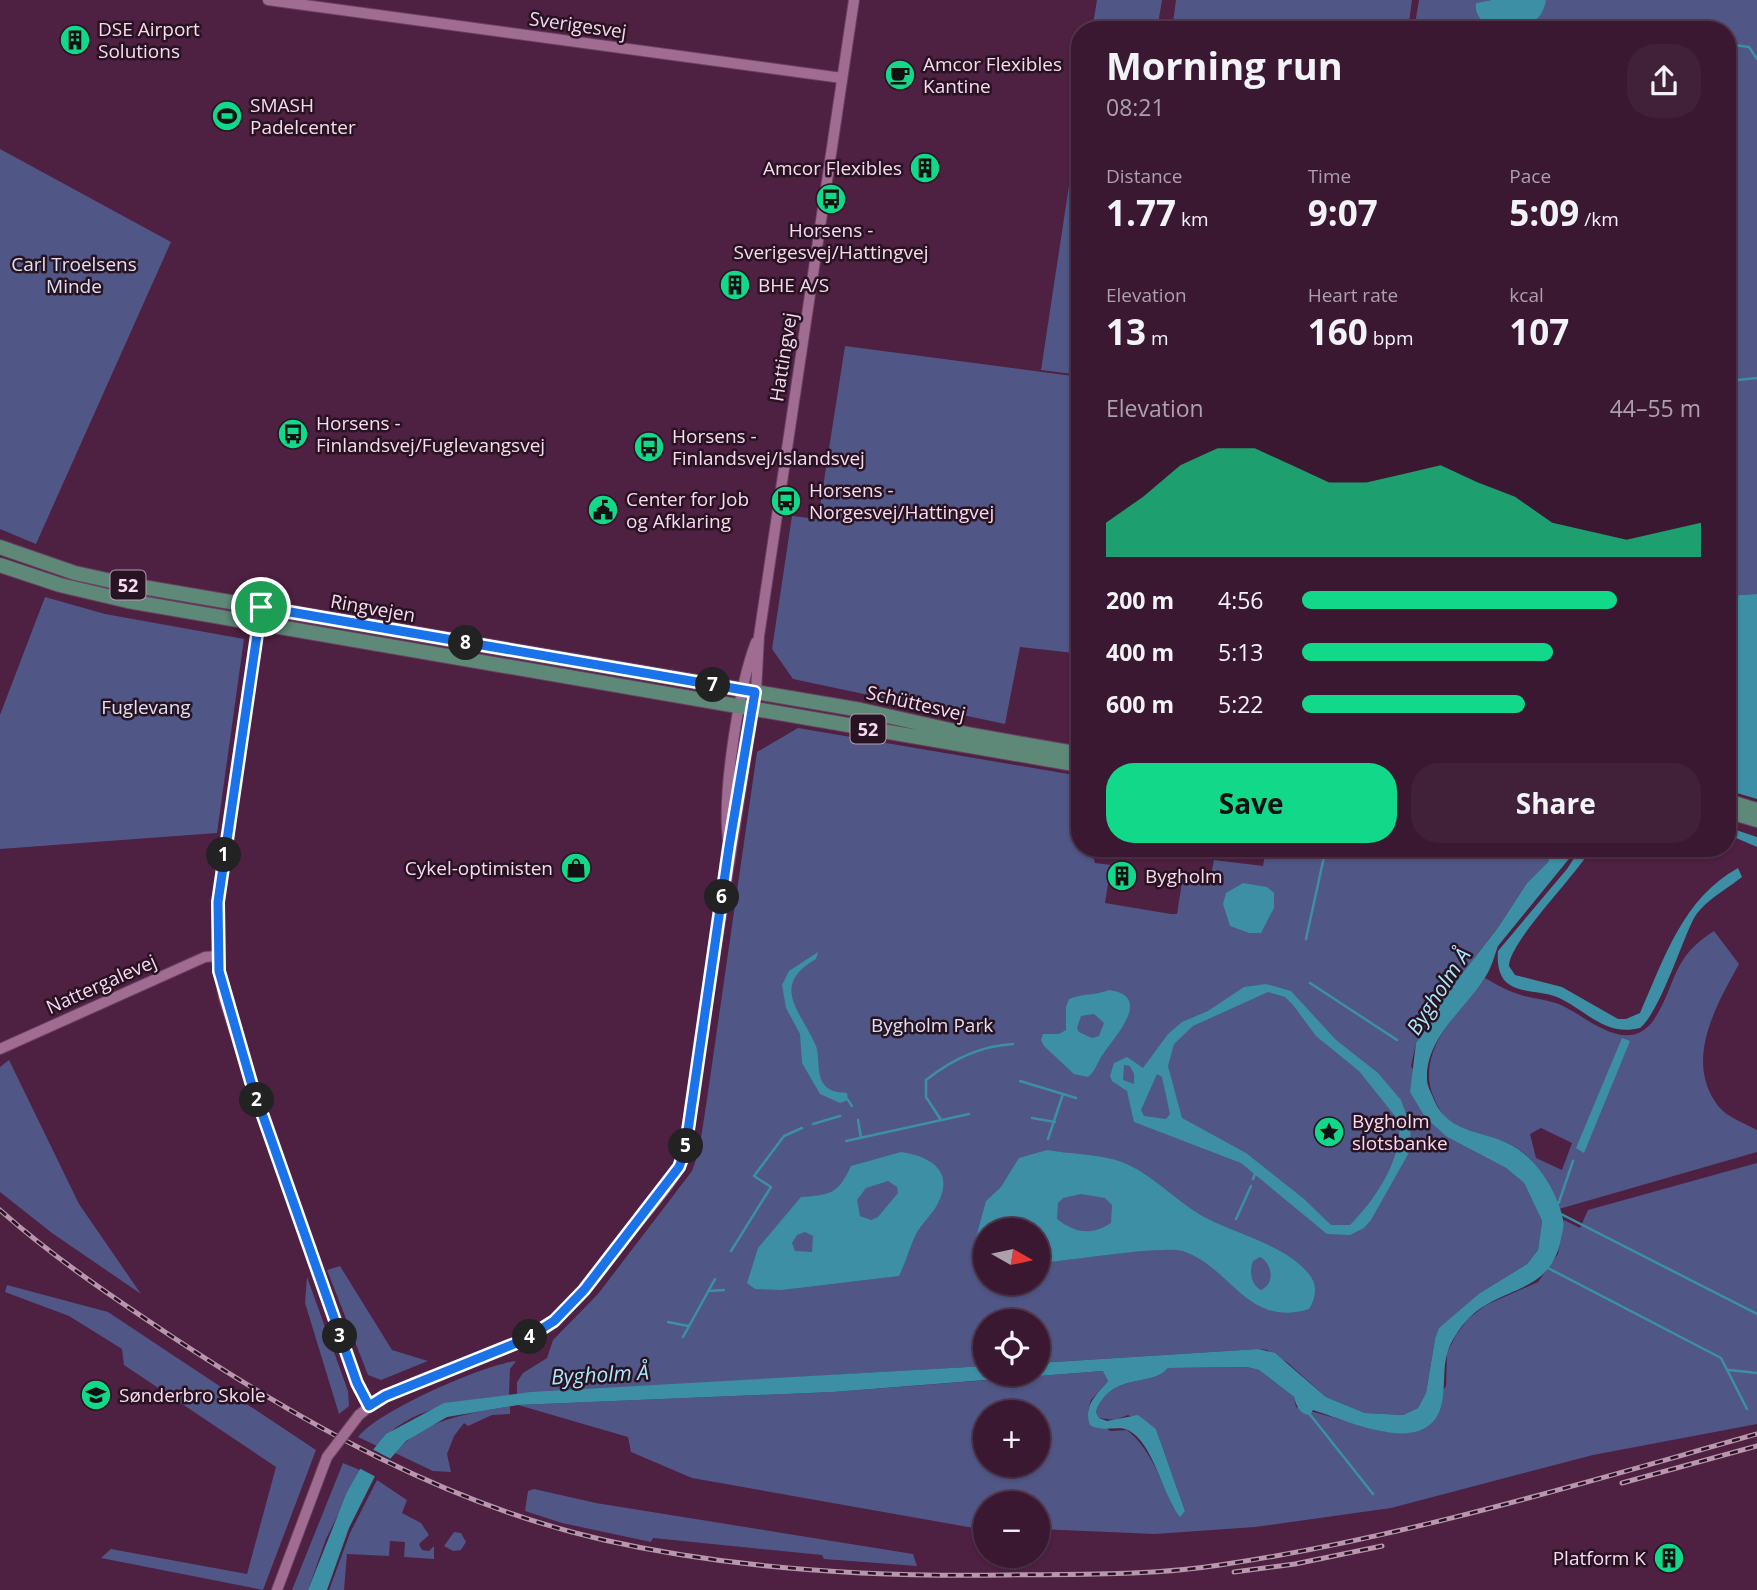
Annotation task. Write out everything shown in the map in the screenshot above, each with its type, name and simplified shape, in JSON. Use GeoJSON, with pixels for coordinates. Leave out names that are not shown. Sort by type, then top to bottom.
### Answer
{"type":"FeatureCollection","features":[{"type":"Feature","properties":{"kind":"main road","name":"Ringvejen"},"geometry":{"type":"LineString","coordinates":[[0,547],[103,579],[749,691]]}},
{"type":"Feature","properties":{"kind":"main road","name":"Ringvejen"},"geometry":{"type":"LineString","coordinates":[[0,565],[80,591],[258,625],[746,708]]}},
{"type":"Feature","properties":{"kind":"main road","name":"Schüttesvej"},"geometry":{"type":"LineString","coordinates":[[749,691],[1071,752]]}},
{"type":"Feature","properties":{"kind":"main road","name":"Schüttesvej"},"geometry":{"type":"LineString","coordinates":[[746,708],[1071,763]]}},
{"type":"Feature","properties":{"kind":"main road"},"geometry":{"type":"LineString","coordinates":[[1736,804],[1757,810]]}},
{"type":"Feature","properties":{"kind":"main road"},"geometry":{"type":"LineString","coordinates":[[1736,814],[1757,820]]}},
{"type":"Feature","properties":{"kind":"street","name":"Sverigesvej"},"geometry":{"type":"LineString","coordinates":[[268,0],[842,78]]}},
{"type":"Feature","properties":{"kind":"street","name":"Hattingvej"},"geometry":{"type":"LineString","coordinates":[[277,1590],[327,1457],[359,1415],[385,1396],[524,1340],[546,1327],[584,1290],[671,1181],[685,1151],[729,847],[726,821],[759,636],[854,0]]}},
{"type":"Feature","properties":{"kind":"street"},"geometry":{"type":"LineString","coordinates":[[261,607],[218,902],[217,956],[224,998],[251,1082],[340,1335],[369,1406]]}},
{"type":"Feature","properties":{"kind":"street","name":"Nattergalevej"},"geometry":{"type":"LineString","coordinates":[[0,1049],[205,957],[217,956]]}},
{"type":"Feature","properties":{"kind":"green space"},"geometry":{"type":"Polygon","coordinates":[[[1097,0],[1162,0],[1158,21],[1094,21],[1097,0]]]}},
{"type":"Feature","properties":{"kind":"green space"},"geometry":{"type":"Polygon","coordinates":[[[1176,0],[1412,0],[1409,21],[1173,21],[1176,0]]]}},
{"type":"Feature","properties":{"kind":"green space"},"geometry":{"type":"Polygon","coordinates":[[[1419,0],[1491,0],[1476,3],[1484,21],[1416,21],[1419,0]]]}},
{"type":"Feature","properties":{"kind":"green space"},"geometry":{"type":"Polygon","coordinates":[[[1546,0],[1757,0],[1757,594],[1736,597],[1736,21],[1536,21],[1546,0]]]}},
{"type":"Feature","properties":{"kind":"green space","name":"Carl Troelsens Minde"},"geometry":{"type":"Polygon","coordinates":[[[0,149],[171,242],[36,544],[0,529],[0,149]]]}},
{"type":"Feature","properties":{"kind":"green space"},"geometry":{"type":"Polygon","coordinates":[[[1071,172],[1071,374],[1041,370],[1071,172]]]}},
{"type":"Feature","properties":{"kind":"green space"},"geometry":{"type":"Polygon","coordinates":[[[845,346],[1071,376],[1071,653],[1020,647],[1005,724],[793,679],[772,649],[792,516],[818,519],[845,346]]]}},
{"type":"Feature","properties":{"kind":"green space","name":"Fuglevang"},"geometry":{"type":"Polygon","coordinates":[[[45,597],[105,614],[244,639],[217,833],[0,849],[0,715],[45,597]]]}},
{"type":"Feature","properties":{"kind":"green space","name":"Bygholm Park"},"geometry":{"type":"Polygon","coordinates":[[[798,728],[1071,774],[1071,857],[1093,857],[1095,863],[1111,865],[1105,903],[1177,914],[1183,876],[1210,880],[1214,860],[1263,866],[1265,857],[1550,857],[1548,862],[1527,883],[1497,929],[1454,984],[1416,1043],[1411,1066],[1447,1137],[1506,1168],[1524,1183],[1542,1221],[1538,1250],[1527,1264],[1480,1293],[1435,1339],[1426,1393],[1418,1408],[1403,1415],[1365,1413],[1326,1397],[1288,1363],[1267,1350],[1050,1362],[1050,1309],[973,1309],[973,1367],[517,1394],[517,1382],[523,1373],[547,1358],[553,1340],[598,1294],[692,1171],[699,1151],[757,752],[798,728]]]}},
{"type":"Feature","properties":{"kind":"green space"},"geometry":{"type":"Polygon","coordinates":[[[1714,931],[1739,964],[1721,998],[1707,1034],[1703,1053],[1704,1072],[1709,1090],[1722,1111],[1757,1130],[1757,1152],[1559,1209],[1543,1175],[1525,1154],[1509,1144],[1459,1128],[1449,1122],[1442,1112],[1429,1081],[1434,1049],[1452,1019],[1485,978],[1519,994],[1561,1005],[1609,1031],[1633,1035],[1645,1029],[1655,1018],[1682,961],[1700,941],[1714,931]],[[1541,1128],[1530,1134],[1536,1158],[1562,1170],[1572,1143],[1541,1128]]]}},
{"type":"Feature","properties":{"kind":"green space"},"geometry":{"type":"Polygon","coordinates":[[[9,1060],[79,1204],[141,1294],[52,1233],[0,1192],[0,1067],[9,1060]]]}},
{"type":"Feature","properties":{"kind":"green space"},"geometry":{"type":"Polygon","coordinates":[[[1757,1163],[1757,1424],[1593,1455],[1391,1508],[1255,1527],[1155,1534],[1050,1530],[1050,1491],[973,1491],[973,1528],[692,1478],[631,1452],[628,1437],[518,1405],[833,1392],[973,1381],[973,1386],[1050,1386],[1050,1375],[1104,1371],[1108,1381],[1091,1400],[1088,1411],[1110,1431],[1127,1430],[1136,1438],[1155,1467],[1174,1509],[1185,1511],[1156,1429],[1128,1415],[1115,1420],[1099,1418],[1096,1412],[1111,1391],[1121,1385],[1152,1378],[1168,1368],[1247,1367],[1259,1370],[1294,1397],[1296,1407],[1382,1431],[1411,1433],[1446,1386],[1447,1353],[1468,1319],[1486,1305],[1538,1282],[1558,1254],[1564,1220],[1580,1228],[1588,1210],[1757,1163]]]}},
{"type":"Feature","properties":{"kind":"green space"},"geometry":{"type":"Polygon","coordinates":[[[340,1266],[392,1350],[428,1361],[381,1380],[368,1375],[327,1270],[340,1266]]]}},
{"type":"Feature","properties":{"kind":"green space"},"geometry":{"type":"Polygon","coordinates":[[[307,1277],[348,1391],[349,1406],[339,1414],[305,1303],[307,1277]]]}},
{"type":"Feature","properties":{"kind":"green space"},"geometry":{"type":"Polygon","coordinates":[[[7,1285],[108,1312],[316,1450],[263,1590],[101,1558],[111,1549],[247,1574],[276,1467],[124,1365],[122,1349],[69,1316],[5,1292],[7,1285]]]}},
{"type":"Feature","properties":{"kind":"green space"},"geometry":{"type":"Polygon","coordinates":[[[516,1361],[510,1369],[509,1395],[455,1403],[420,1414],[389,1433],[377,1446],[358,1437],[386,1415],[432,1391],[480,1371],[516,1361]]]}},
{"type":"Feature","properties":{"kind":"green space"},"geometry":{"type":"Polygon","coordinates":[[[510,1406],[510,1414],[492,1415],[468,1426],[464,1423],[454,1436],[447,1454],[451,1472],[433,1471],[395,1453],[407,1441],[433,1425],[463,1415],[510,1406]]]}},
{"type":"Feature","properties":{"kind":"green space"},"geometry":{"type":"Polygon","coordinates":[[[343,1463],[360,1470],[326,1539],[308,1590],[292,1590],[343,1463]]]}},
{"type":"Feature","properties":{"kind":"green space"},"geometry":{"type":"Polygon","coordinates":[[[377,1480],[407,1500],[402,1513],[421,1523],[429,1535],[419,1544],[422,1550],[429,1551],[434,1546],[434,1559],[404,1557],[405,1542],[390,1541],[389,1556],[347,1554],[344,1590],[329,1590],[350,1533],[377,1480]]]}},
{"type":"Feature","properties":{"kind":"green space"},"geometry":{"type":"Polygon","coordinates":[[[534,1489],[596,1503],[913,1554],[917,1566],[824,1559],[822,1555],[653,1538],[651,1542],[562,1523],[525,1511],[528,1491],[534,1489]]]}},
{"type":"Feature","properties":{"kind":"green space"},"geometry":{"type":"Polygon","coordinates":[[[454,1532],[461,1533],[466,1542],[461,1550],[453,1551],[444,1546],[454,1532]]]}},
{"type":"Feature","properties":{"kind":"shaded area"},"geometry":{"type":"Polygon","coordinates":[[[1491,0],[1546,0],[1541,14],[1534,21],[1483,21],[1477,14],[1476,3],[1491,0]]]}},
{"type":"Feature","properties":{"kind":"shaded area"},"geometry":{"type":"Polygon","coordinates":[[[1757,594],[1757,799],[1736,793],[1736,597],[1757,594]]]}},
{"type":"Feature","properties":{"kind":"shaded area"},"geometry":{"type":"Polygon","coordinates":[[[1736,830],[1757,837],[1757,847],[1736,838],[1736,830]]]}},
{"type":"Feature","properties":{"kind":"shaded area","name":"Bygholm Å"},"geometry":{"type":"Polygon","coordinates":[[[1550,857],[1570,857],[1498,946],[1486,976],[1448,1024],[1433,1050],[1427,1080],[1434,1100],[1450,1120],[1518,1149],[1533,1162],[1557,1199],[1564,1224],[1555,1257],[1547,1270],[1536,1280],[1482,1307],[1459,1330],[1447,1354],[1441,1407],[1431,1424],[1421,1430],[1397,1433],[1352,1423],[1313,1410],[1307,1415],[1299,1409],[1294,1397],[1259,1370],[1247,1367],[1168,1368],[1152,1378],[1121,1385],[1111,1391],[1096,1412],[1099,1418],[1107,1421],[1138,1415],[1156,1429],[1185,1511],[1180,1517],[1151,1457],[1137,1437],[1128,1430],[1090,1425],[1089,1406],[1108,1381],[1103,1371],[1050,1375],[1050,1362],[1258,1349],[1275,1353],[1326,1397],[1365,1413],[1403,1415],[1418,1408],[1426,1393],[1439,1328],[1480,1293],[1527,1264],[1538,1250],[1542,1221],[1524,1183],[1506,1168],[1447,1137],[1425,1117],[1410,1092],[1416,1043],[1454,984],[1497,929],[1527,883],[1548,862],[1550,857]]]}},
{"type":"Feature","properties":{"kind":"shaded area"},"geometry":{"type":"Polygon","coordinates":[[[1575,857],[1586,857],[1531,926],[1512,955],[1509,966],[1515,975],[1562,987],[1618,1019],[1626,1019],[1640,1013],[1677,932],[1703,896],[1738,868],[1742,877],[1697,913],[1655,1008],[1640,1028],[1628,1030],[1606,1026],[1557,997],[1510,985],[1499,970],[1498,951],[1575,857]]]}},
{"type":"Feature","properties":{"kind":"shaded area"},"geometry":{"type":"Polygon","coordinates":[[[1243,883],[1267,887],[1274,893],[1274,908],[1261,933],[1249,933],[1230,926],[1223,904],[1226,893],[1243,883]]]}},
{"type":"Feature","properties":{"kind":"shaded area"},"geometry":{"type":"Polygon","coordinates":[[[818,952],[816,959],[794,979],[791,989],[797,1010],[816,1046],[822,1082],[833,1091],[847,1093],[848,1100],[840,1103],[820,1094],[802,1063],[800,1034],[786,1008],[782,985],[789,971],[818,952]]]}},
{"type":"Feature","properties":{"kind":"shaded area"},"geometry":{"type":"Polygon","coordinates":[[[1266,984],[1291,991],[1336,1040],[1378,1073],[1401,1100],[1410,1125],[1411,1149],[1371,1220],[1364,1228],[1350,1235],[1327,1234],[1241,1163],[1134,1122],[1127,1091],[1112,1081],[1110,1076],[1114,1063],[1127,1057],[1143,1068],[1168,1034],[1182,1022],[1208,1011],[1244,987],[1266,984]],[[1268,992],[1193,1026],[1174,1044],[1168,1066],[1182,1118],[1246,1153],[1304,1199],[1331,1225],[1350,1225],[1386,1177],[1397,1149],[1399,1121],[1359,1071],[1316,1036],[1285,997],[1268,992]],[[1124,1065],[1123,1080],[1134,1084],[1134,1074],[1130,1066],[1124,1065]],[[1157,1074],[1141,1110],[1144,1116],[1166,1119],[1170,1114],[1162,1077],[1157,1074]]]}},
{"type":"Feature","properties":{"kind":"shaded area"},"geometry":{"type":"Polygon","coordinates":[[[1109,990],[1122,994],[1129,1000],[1127,1018],[1091,1075],[1088,1077],[1074,1074],[1044,1046],[1041,1040],[1043,1034],[1059,1034],[1066,1030],[1066,1007],[1069,999],[1109,990]],[[1094,1014],[1081,1016],[1077,1028],[1079,1032],[1092,1038],[1099,1036],[1104,1023],[1094,1014]]]}},
{"type":"Feature","properties":{"kind":"shaded area"},"geometry":{"type":"Polygon","coordinates":[[[1622,1038],[1630,1041],[1584,1153],[1576,1148],[1622,1038]]]}},
{"type":"Feature","properties":{"kind":"shaded area"},"geometry":{"type":"Polygon","coordinates":[[[1047,1150],[1116,1160],[1140,1171],[1206,1218],[1287,1255],[1309,1274],[1314,1283],[1315,1292],[1311,1305],[1309,1309],[1288,1313],[1270,1310],[1241,1294],[1215,1270],[1183,1251],[1136,1252],[1050,1262],[1050,1218],[981,1218],[986,1201],[1001,1187],[1019,1158],[1047,1150]],[[1081,1194],[1063,1198],[1058,1203],[1057,1219],[1077,1230],[1090,1231],[1104,1227],[1111,1223],[1112,1205],[1105,1198],[1081,1194]],[[1260,1257],[1253,1261],[1251,1269],[1253,1281],[1261,1290],[1269,1283],[1271,1274],[1260,1257]]]}},
{"type":"Feature","properties":{"kind":"shaded area"},"geometry":{"type":"Polygon","coordinates":[[[901,1152],[929,1161],[941,1173],[943,1182],[938,1203],[916,1234],[899,1276],[781,1290],[755,1289],[747,1283],[758,1248],[801,1197],[827,1194],[837,1188],[851,1166],[901,1152]],[[888,1181],[866,1188],[857,1200],[860,1216],[871,1220],[878,1217],[898,1193],[897,1187],[888,1181]],[[805,1232],[797,1235],[792,1243],[795,1251],[812,1252],[813,1236],[805,1232]]]}},
{"type":"Feature","properties":{"kind":"shaded area","name":"Bygholm Å"},"geometry":{"type":"Polygon","coordinates":[[[973,1367],[973,1381],[833,1392],[518,1405],[447,1417],[406,1441],[375,1476],[349,1528],[327,1590],[308,1590],[347,1492],[367,1457],[386,1434],[444,1403],[531,1392],[973,1367]]]}},
{"type":"Feature","properties":{"kind":"pier"},"geometry":{"type":"Polygon","coordinates":[[[370,1448],[393,1460],[378,1478],[357,1467],[370,1448]]]}},
{"type":"Feature","properties":{"kind":"waterway"},"geometry":{"type":"LineString","coordinates":[[1736,45],[1749,47],[1757,59]]}},
{"type":"Feature","properties":{"kind":"waterway"},"geometry":{"type":"LineString","coordinates":[[1736,380],[1757,378]]}},
{"type":"Feature","properties":{"kind":"waterway"},"geometry":{"type":"LineString","coordinates":[[1306,939],[1324,857]]}},
{"type":"Feature","properties":{"kind":"waterway"},"geometry":{"type":"LineString","coordinates":[[1310,983],[1397,1040]]}},
{"type":"Feature","properties":{"kind":"waterway"},"geometry":{"type":"LineString","coordinates":[[941,1120],[926,1097],[926,1080],[967,1055],[1013,1044]]}},
{"type":"Feature","properties":{"kind":"waterway"},"geometry":{"type":"LineString","coordinates":[[1020,1081],[1076,1098]]}},
{"type":"Feature","properties":{"kind":"waterway"},"geometry":{"type":"LineString","coordinates":[[1048,1139],[1063,1094]]}},
{"type":"Feature","properties":{"kind":"waterway"},"geometry":{"type":"LineString","coordinates":[[848,1100],[852,1106]]}},
{"type":"Feature","properties":{"kind":"waterway"},"geometry":{"type":"LineString","coordinates":[[846,1141],[969,1114]]}},
{"type":"Feature","properties":{"kind":"waterway"},"geometry":{"type":"LineString","coordinates":[[813,1124],[840,1116]]}},
{"type":"Feature","properties":{"kind":"waterway"},"geometry":{"type":"LineString","coordinates":[[1032,1118],[1055,1122]]}},
{"type":"Feature","properties":{"kind":"waterway"},"geometry":{"type":"LineString","coordinates":[[858,1120],[861,1138]]}},
{"type":"Feature","properties":{"kind":"waterway"},"geometry":{"type":"LineString","coordinates":[[731,1251],[771,1187],[754,1176],[784,1136],[802,1128]]}},
{"type":"Feature","properties":{"kind":"waterway"},"geometry":{"type":"LineString","coordinates":[[1555,1206],[1559,1202],[1573,1161]]}},
{"type":"Feature","properties":{"kind":"waterway"},"geometry":{"type":"LineString","coordinates":[[1253,1179],[1255,1174]]}},
{"type":"Feature","properties":{"kind":"waterway"},"geometry":{"type":"LineString","coordinates":[[1236,1219],[1251,1186]]}},
{"type":"Feature","properties":{"kind":"waterway"},"geometry":{"type":"LineString","coordinates":[[1561,1214],[1757,1314]]}},
{"type":"Feature","properties":{"kind":"waterway"},"geometry":{"type":"LineString","coordinates":[[1548,1268],[1721,1358],[1747,1409]]}},
{"type":"Feature","properties":{"kind":"waterway"},"geometry":{"type":"LineString","coordinates":[[683,1337],[715,1279]]}},
{"type":"Feature","properties":{"kind":"waterway"},"geometry":{"type":"LineString","coordinates":[[708,1291],[724,1290]]}},
{"type":"Feature","properties":{"kind":"waterway"},"geometry":{"type":"LineString","coordinates":[[668,1322],[688,1326]]}},
{"type":"Feature","properties":{"kind":"waterway"},"geometry":{"type":"LineString","coordinates":[[1729,1370],[1757,1373]]}},
{"type":"Feature","properties":{"kind":"waterway"},"geometry":{"type":"LineString","coordinates":[[1308,1412],[1373,1494]]}},
{"type":"Feature","properties":{"kind":"railway"},"geometry":{"type":"LineString","coordinates":[[0,1210],[63,1261],[174,1338],[275,1401],[380,1458],[435,1484],[546,1525],[604,1540],[702,1558],[803,1569],[905,1574],[1113,1574],[1193,1569],[1288,1554],[1423,1525],[1757,1434]]}},
{"type":"Feature","properties":{"kind":"railway"},"geometry":{"type":"LineString","coordinates":[[1622,1483],[1757,1446]]}},
{"type":"Feature","properties":{"kind":"railway"},"geometry":{"type":"LineString","coordinates":[[1234,1572],[1295,1564],[1382,1546]]}},
{"type":"Feature","properties":{"kind":"place","name":"DSE Airport Solutions"},"geometry":{"type":"Point","coordinates":[75,40]}},
{"type":"Feature","properties":{"kind":"place","name":"Amcor Flexibles Kantine"},"geometry":{"type":"Point","coordinates":[900,75]}},
{"type":"Feature","properties":{"kind":"place","name":"SMASH Padelcenter"},"geometry":{"type":"Point","coordinates":[227,116]}},
{"type":"Feature","properties":{"kind":"place","name":"Amcor Flexibles"},"geometry":{"type":"Point","coordinates":[925,168]}},
{"type":"Feature","properties":{"kind":"place","name":"Horsens - Sverigesvej/Hattingvej"},"geometry":{"type":"Point","coordinates":[831,199]}},
{"type":"Feature","properties":{"kind":"place","name":"BHE A/S"},"geometry":{"type":"Point","coordinates":[735,285]}},
{"type":"Feature","properties":{"kind":"place","name":"Horsens - Finlandsvej/Fuglevangsvej"},"geometry":{"type":"Point","coordinates":[293,434]}},
{"type":"Feature","properties":{"kind":"place","name":"Horsens - Finlandsvej/Islandsvej"},"geometry":{"type":"Point","coordinates":[649,447]}},
{"type":"Feature","properties":{"kind":"place","name":"Horsens - Norgesvej/Hattingvej"},"geometry":{"type":"Point","coordinates":[786,501]}},
{"type":"Feature","properties":{"kind":"place","name":"Center for Job og Afklaring"},"geometry":{"type":"Point","coordinates":[603,510]}},
{"type":"Feature","properties":{"kind":"place","name":"Cykel-optimisten"},"geometry":{"type":"Point","coordinates":[576,868]}},
{"type":"Feature","properties":{"kind":"place","name":"Bygholm"},"geometry":{"type":"Point","coordinates":[1122,876]}},
{"type":"Feature","properties":{"kind":"place","name":"Bygholm slotsbanke"},"geometry":{"type":"Point","coordinates":[1329,1132]}},
{"type":"Feature","properties":{"kind":"place","name":"Sønderbro Skole"},"geometry":{"type":"Point","coordinates":[96,1395]}},
{"type":"Feature","properties":{"kind":"place","name":"Platform K"},"geometry":{"type":"Point","coordinates":[1669,1558]}},
{"type":"Feature","properties":{"kind":"route"},"geometry":{"type":"LineString","coordinates":[[261,607],[755,692],[729,847],[685,1151],[679,1167],[671,1181],[584,1290],[554,1321],[524,1340],[385,1396],[369,1406],[357,1383],[251,1082],[224,998],[219,971],[216,943],[218,902],[261,607]]}}]}
